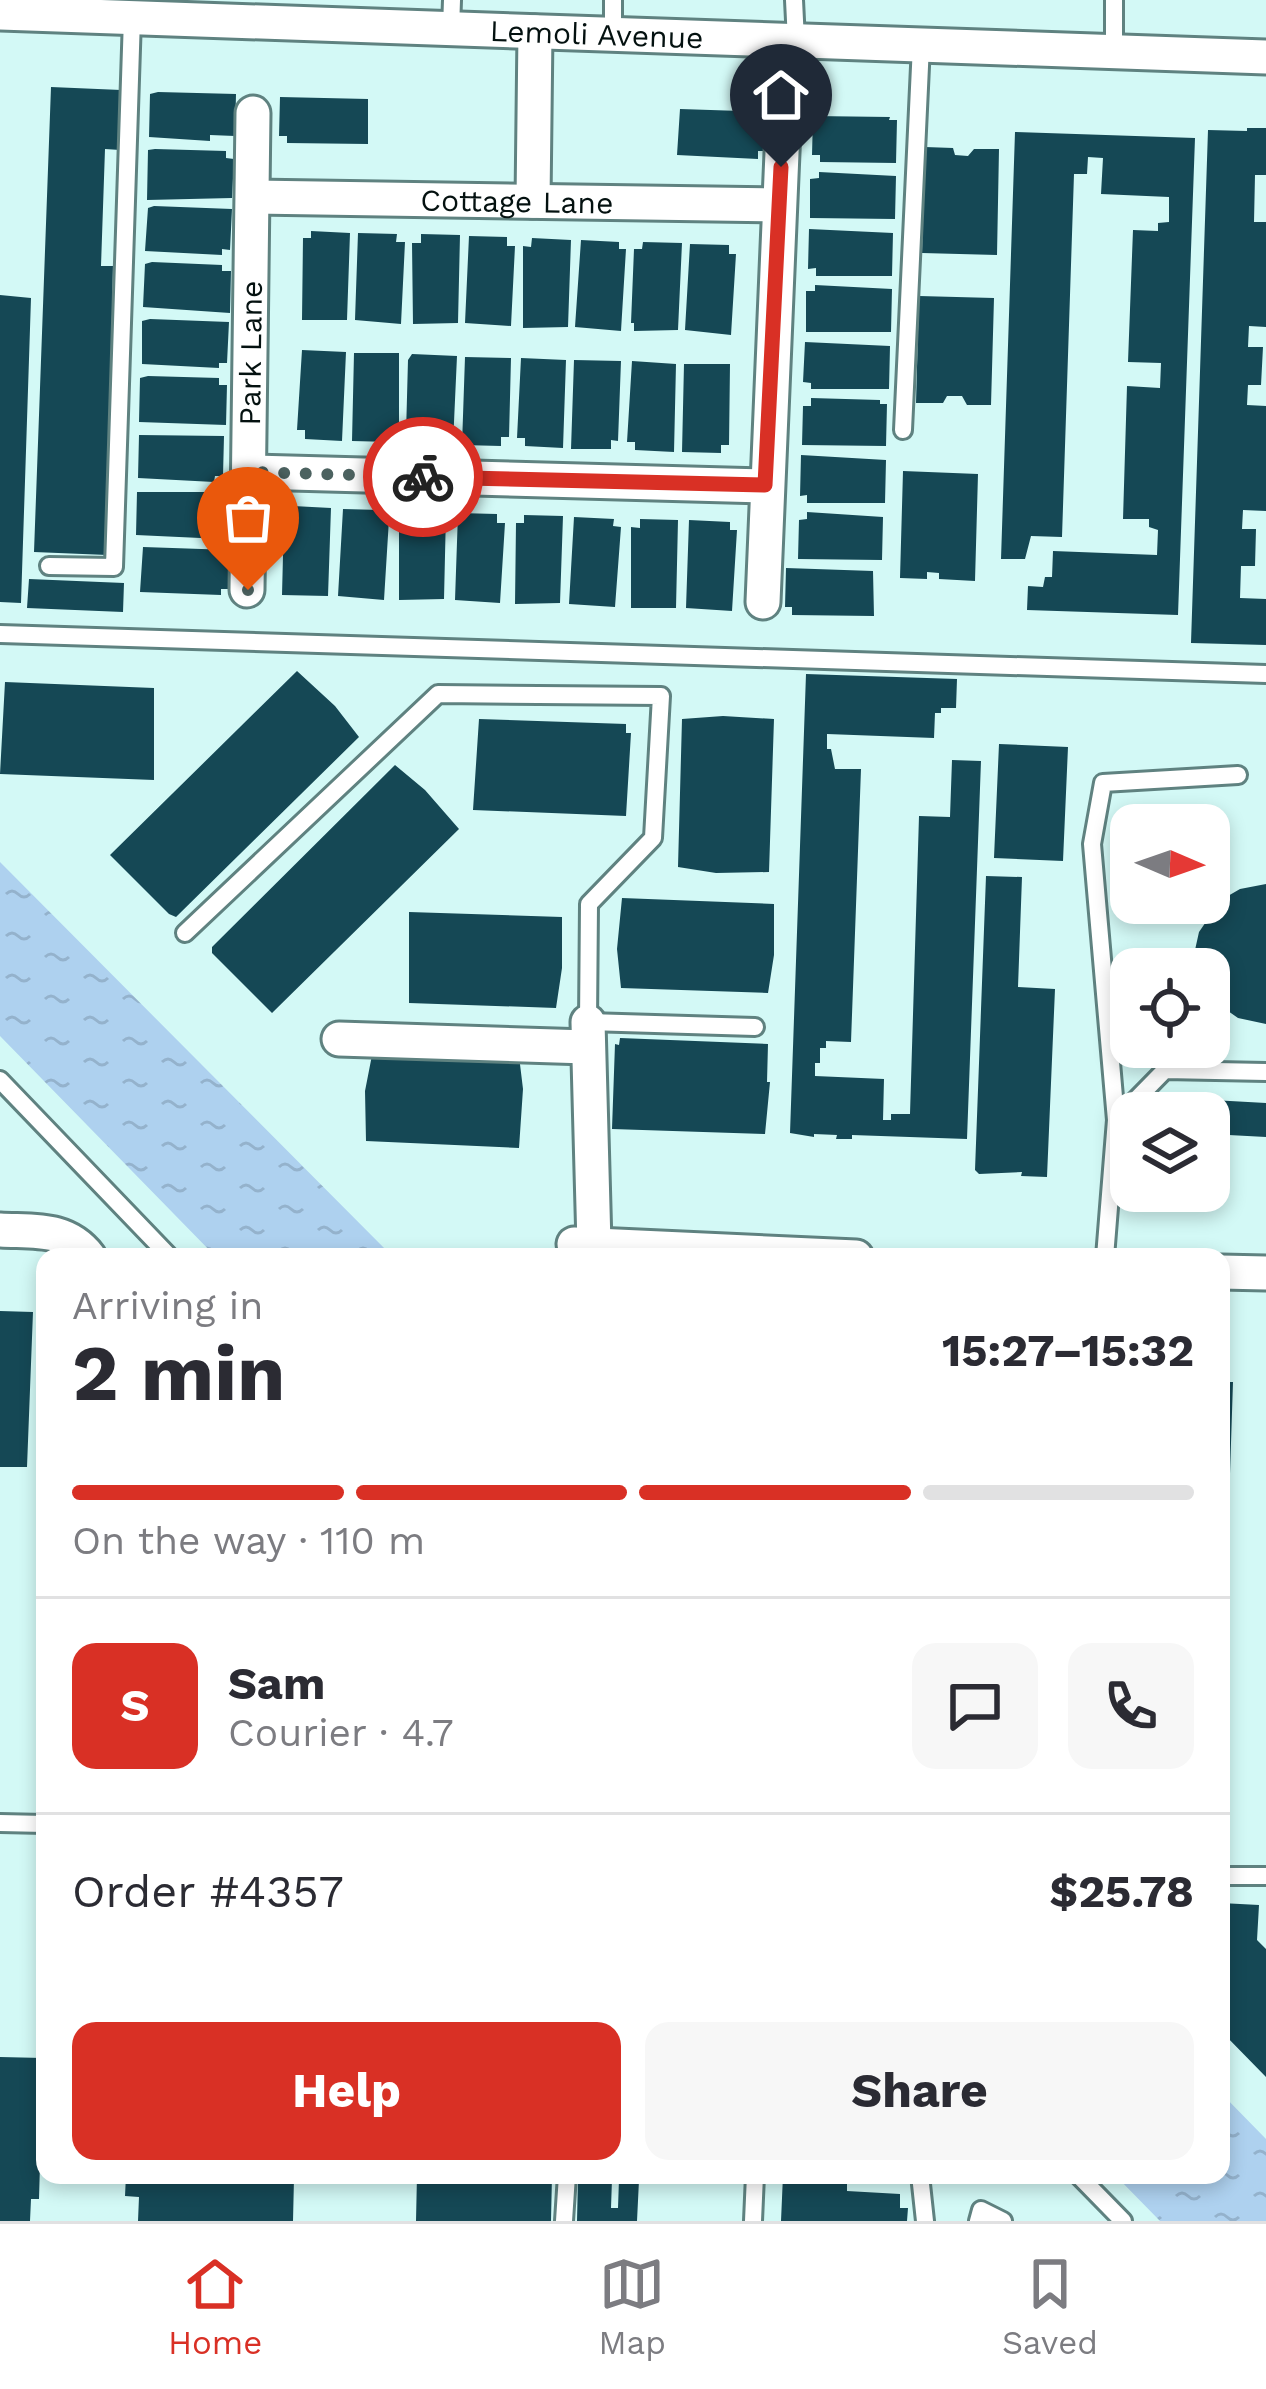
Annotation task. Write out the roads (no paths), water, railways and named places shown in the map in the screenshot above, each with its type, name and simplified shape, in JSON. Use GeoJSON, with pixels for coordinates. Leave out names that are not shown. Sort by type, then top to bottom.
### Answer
{"type":"FeatureCollection","features":[{"type":"Feature","properties":{"kind":"street","name":"Lemoli Avenue"},"geometry":{"type":"LineString","coordinates":[[0,13],[132,18],[451,15],[535,32],[613,16],[796,41],[1266,57]]}},
{"type":"Feature","properties":{"kind":"street"},"geometry":{"type":"LineString","coordinates":[[533,201],[535,32]]}},
{"type":"Feature","properties":{"kind":"street","name":"Park Lane"},"geometry":{"type":"LineString","coordinates":[[248,590],[254,113]]}},
{"type":"Feature","properties":{"kind":"street"},"geometry":{"type":"LineString","coordinates":[[763,602],[783,129]]}},
{"type":"Feature","properties":{"kind":"street","name":"Cottage Lane"},"geometry":{"type":"LineString","coordinates":[[253,197],[779,205]]}},
{"type":"Feature","properties":{"kind":"street"},"geometry":{"type":"LineString","coordinates":[[251,472],[765,485]]}},
{"type":"Feature","properties":{"kind":"street"},"geometry":{"type":"LineString","coordinates":[[339,1039],[588,1035],[584,1245],[652,1248]]}},
{"type":"Feature","properties":{"kind":"street"},"geometry":{"type":"LineString","coordinates":[[0,1230],[59,1233],[80,1248]]}},
{"type":"Feature","properties":{"kind":"street"},"geometry":{"type":"LineString","coordinates":[[1230,1272],[1266,1274]]}},
{"type":"Feature","properties":{"kind":"lane"},"geometry":{"type":"LineString","coordinates":[[794,0],[796,41]]}},
{"type":"Feature","properties":{"kind":"lane"},"geometry":{"type":"LineString","coordinates":[[1114,0],[1114,50]]}},
{"type":"Feature","properties":{"kind":"lane"},"geometry":{"type":"LineString","coordinates":[[49,566],[114,567],[132,18]]}},
{"type":"Feature","properties":{"kind":"lane"},"geometry":{"type":"LineString","coordinates":[[903,430],[921,45]]}},
{"type":"Feature","properties":{"kind":"lane"},"geometry":{"type":"LineString","coordinates":[[0,634],[1266,674]]}},
{"type":"Feature","properties":{"kind":"lane"},"geometry":{"type":"LineString","coordinates":[[185,933],[438,694],[661,696],[653,838],[589,904],[588,1035],[754,1028]]}},
{"type":"Feature","properties":{"kind":"lane"},"geometry":{"type":"LineString","coordinates":[[1114,1092],[1092,844],[1103,783],[1238,775]]}},
{"type":"Feature","properties":{"kind":"lane"},"geometry":{"type":"LineString","coordinates":[[1143,1092],[1165,1070],[1266,1072]]}},
{"type":"Feature","properties":{"kind":"lane"},"geometry":{"type":"LineString","coordinates":[[0,1080],[161,1248]]}},
{"type":"Feature","properties":{"kind":"lane"},"geometry":{"type":"LineString","coordinates":[[1106,1248],[1110,1195]]}},
{"type":"Feature","properties":{"kind":"lane"},"geometry":{"type":"LineString","coordinates":[[0,1823],[36,1824]]}},
{"type":"Feature","properties":{"kind":"lane"},"geometry":{"type":"LineString","coordinates":[[1230,1876],[1266,1876]]}},
{"type":"Feature","properties":{"kind":"lane"},"geometry":{"type":"LineString","coordinates":[[565,2221],[567,2184]]}},
{"type":"Feature","properties":{"kind":"lane"},"geometry":{"type":"LineString","coordinates":[[753,2221],[755,2184]]}},
{"type":"Feature","properties":{"kind":"lane"},"geometry":{"type":"LineString","coordinates":[[921,2184],[925,2221]]}},
{"type":"Feature","properties":{"kind":"lane"},"geometry":{"type":"LineString","coordinates":[[1087,2184],[1123,2221]]}},
{"type":"Feature","properties":{"kind":"lane"},"geometry":{"type":"LineString","coordinates":[[978,2221],[981,2210],[1003,2221]]}},
{"type":"Feature","properties":{"kind":"water"},"geometry":{"type":"Polygon","coordinates":[[[0,862],[384,1248],[207,1248],[0,1036],[0,862]]]}},
{"type":"Feature","properties":{"kind":"water"},"geometry":{"type":"Polygon","coordinates":[[[1230,2102],[1266,2139],[1266,2221],[1160,2221],[1124,2184],[1230,2184],[1230,2102]]]}}]}
